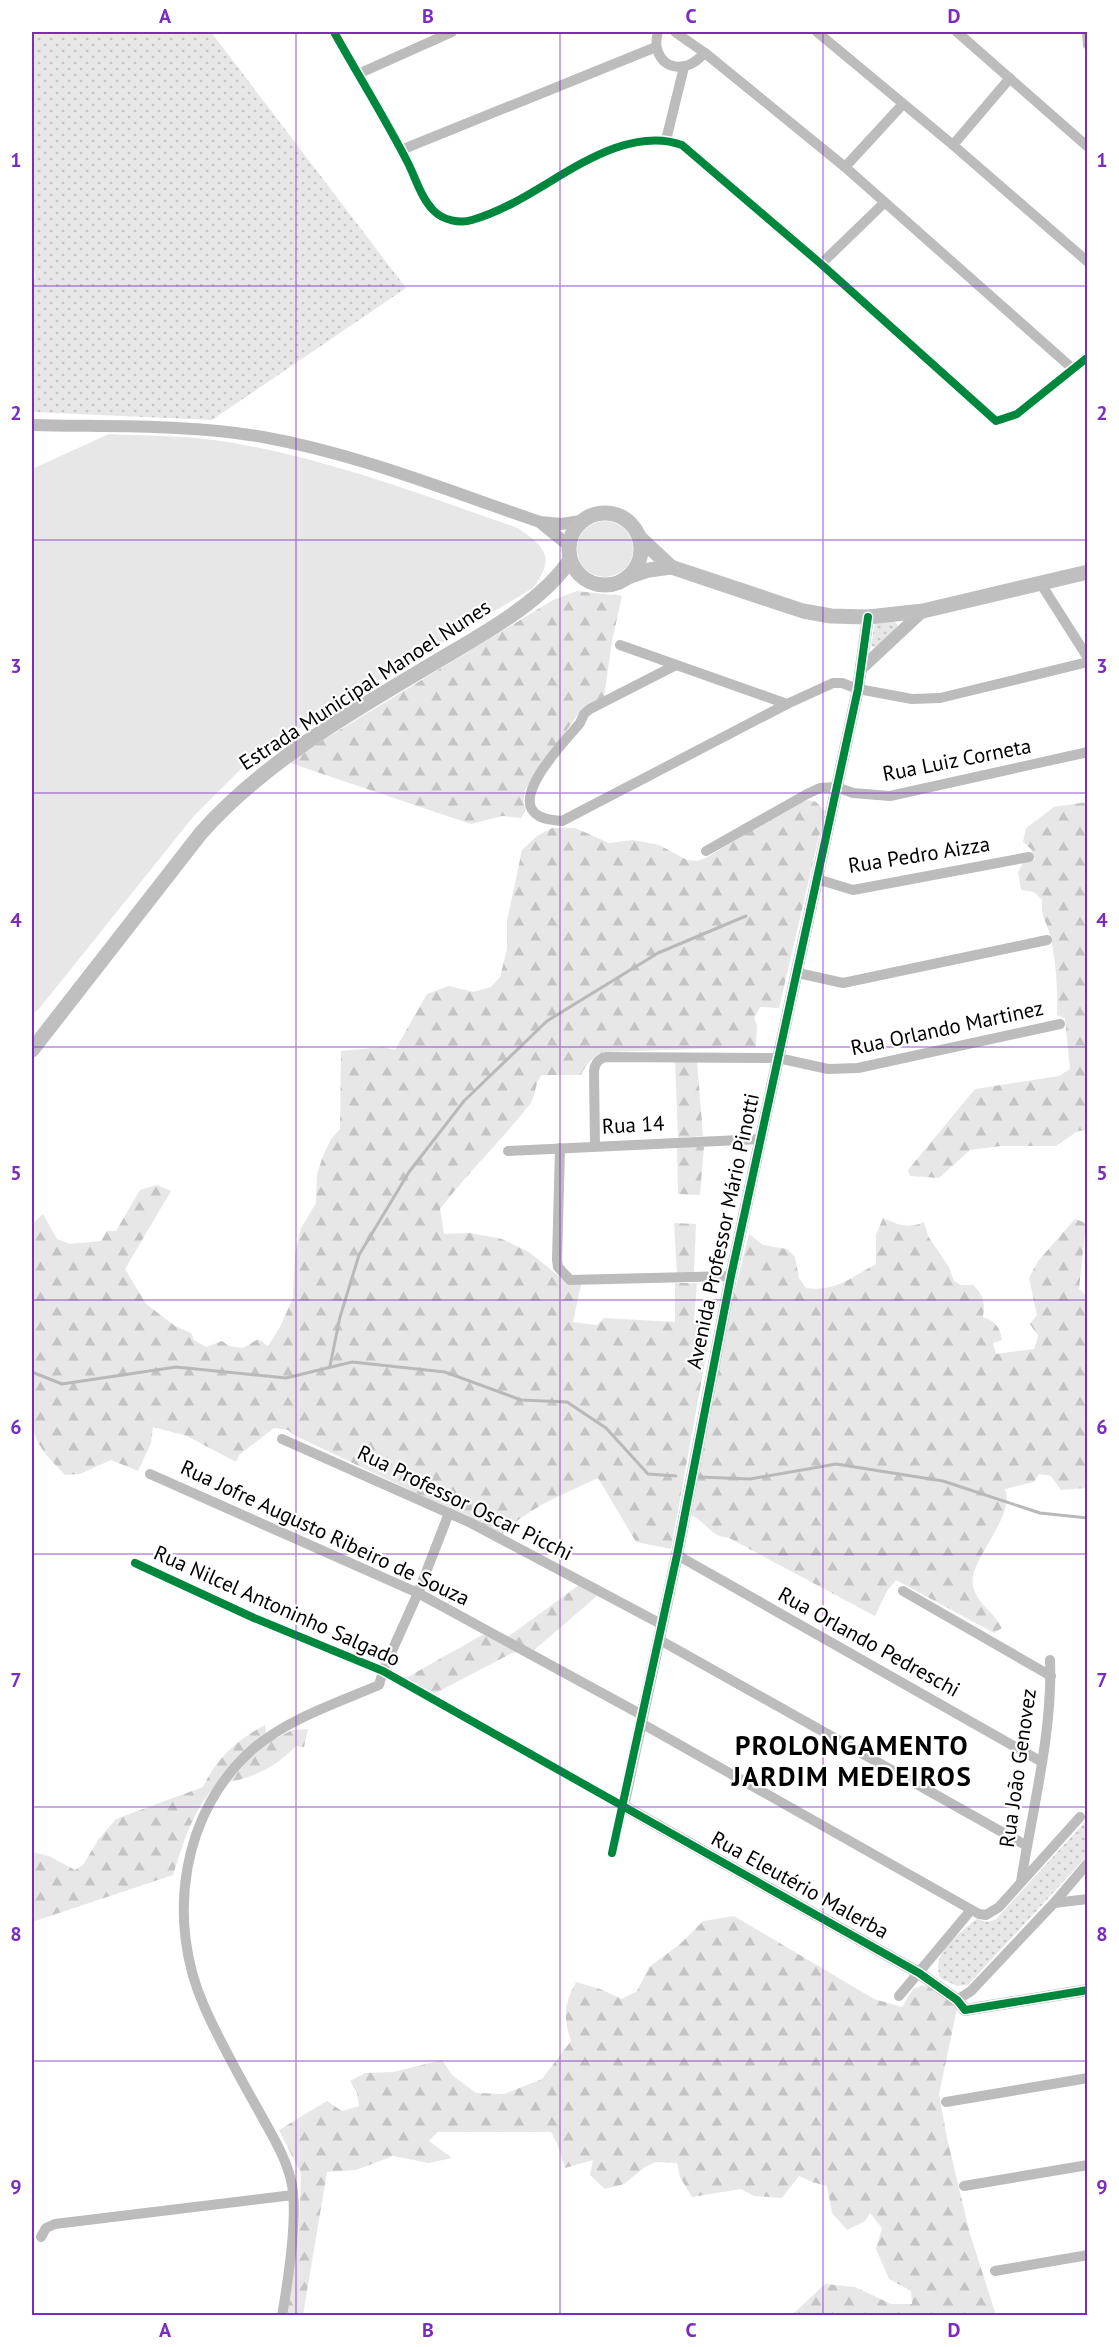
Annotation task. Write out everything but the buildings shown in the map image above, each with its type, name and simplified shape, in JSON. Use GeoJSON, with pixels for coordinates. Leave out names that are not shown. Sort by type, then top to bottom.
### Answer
{"type":"FeatureCollection","features":[{"type":"Feature","properties":{"kind":"main road"},"geometry":{"type":"LineString","coordinates":[[671,567],[649,570],[616,584],[601,585],[588,581],[576,572],[569,553],[572,532],[582,521],[594,514],[608,513],[622,517],[633,526],[640,538],[671,567],[803,611],[831,616],[867,617],[923,611],[1088,572]]}},
{"type":"Feature","properties":{"kind":"main road"},"geometry":{"type":"LineString","coordinates":[[628,577],[637,566],[641,553],[640,538]]}},
{"type":"Feature","properties":{"kind":"main road","name":"Estrada Municipal Manoel Nunes"},"geometry":{"type":"LineString","coordinates":[[32,1050],[201,833],[251,782],[321,733],[491,628],[548,587],[569,553]]}},
{"type":"Feature","properties":{"kind":"main road","name":"Estrada Municipal Manoel Nunes"},"geometry":{"type":"LineString","coordinates":[[548,587],[588,581]]}},
{"type":"Feature","properties":{"kind":"street"},"geometry":{"type":"LineString","coordinates":[[334,32],[401,150],[424,198],[435,212],[450,220],[470,221],[509,205],[615,148],[644,141],[666,140],[682,145],[821,264],[996,421],[1017,414],[1088,357]]}},
{"type":"Feature","properties":{"kind":"street"},"geometry":{"type":"LineString","coordinates":[[358,74],[452,32]]}},
{"type":"Feature","properties":{"kind":"street"},"geometry":{"type":"LineString","coordinates":[[658,32],[656,47],[663,60],[676,67],[691,64],[705,53]]}},
{"type":"Feature","properties":{"kind":"street"},"geometry":{"type":"LineString","coordinates":[[675,32],[705,53],[845,167],[1073,369]]}},
{"type":"Feature","properties":{"kind":"street"},"geometry":{"type":"LineString","coordinates":[[817,32],[953,145],[1088,262]]}},
{"type":"Feature","properties":{"kind":"street"},"geometry":{"type":"LineString","coordinates":[[957,32],[1088,147]]}},
{"type":"Feature","properties":{"kind":"street"},"geometry":{"type":"LineString","coordinates":[[1087,32],[1088,45]]}},
{"type":"Feature","properties":{"kind":"street"},"geometry":{"type":"LineString","coordinates":[[401,150],[656,47]]}},
{"type":"Feature","properties":{"kind":"street"},"geometry":{"type":"LineString","coordinates":[[666,140],[684,67]]}},
{"type":"Feature","properties":{"kind":"street"},"geometry":{"type":"LineString","coordinates":[[953,145],[1010,78]]}},
{"type":"Feature","properties":{"kind":"street"},"geometry":{"type":"LineString","coordinates":[[845,167],[903,104]]}},
{"type":"Feature","properties":{"kind":"street"},"geometry":{"type":"LineString","coordinates":[[821,264],[884,203]]}},
{"type":"Feature","properties":{"kind":"street"},"geometry":{"type":"LineString","coordinates":[[32,425],[215,430],[262,436],[316,448],[373,465],[540,522],[561,524],[582,521]]}},
{"type":"Feature","properties":{"kind":"street"},"geometry":{"type":"LineString","coordinates":[[540,522],[569,553]]}},
{"type":"Feature","properties":{"kind":"street"},"geometry":{"type":"LineString","coordinates":[[676,664],[590,709],[533,783],[529,800],[533,811],[539,816],[562,821],[787,704],[833,683],[912,699],[940,698],[1088,660],[1041,584]]}},
{"type":"Feature","properties":{"kind":"street"},"geometry":{"type":"LineString","coordinates":[[862,668],[923,611]]}},
{"type":"Feature","properties":{"kind":"street","name":"Avenida Professor Mário Pinotti"},"geometry":{"type":"LineString","coordinates":[[612,1853],[677,1555],[731,1276],[858,689],[867,617]]}},
{"type":"Feature","properties":{"kind":"street"},"geometry":{"type":"LineString","coordinates":[[621,645],[787,704]]}},
{"type":"Feature","properties":{"kind":"street","name":"Rua Luiz Corneta"},"geometry":{"type":"LineString","coordinates":[[706,851],[820,788],[836,787],[853,793],[890,796],[1088,752]]}},
{"type":"Feature","properties":{"kind":"street","name":"Rua Pedro Aizza"},"geometry":{"type":"LineString","coordinates":[[817,879],[853,890],[1029,857]]}},
{"type":"Feature","properties":{"kind":"street"},"geometry":{"type":"LineString","coordinates":[[798,973],[843,983],[1047,940]]}},
{"type":"Feature","properties":{"kind":"street","name":"Rua Orlando Martinez"},"geometry":{"type":"LineString","coordinates":[[596,1146],[594,1065],[599,1059],[606,1057],[778,1058],[828,1069],[858,1068],[1060,1024]]}},
{"type":"Feature","properties":{"kind":"street","name":"Rua 14"},"geometry":{"type":"LineString","coordinates":[[508,1151],[761,1139]]}},
{"type":"Feature","properties":{"kind":"street"},"geometry":{"type":"LineString","coordinates":[[560,1148],[557,1260],[558,1267],[566,1276],[577,1280],[731,1276]]}},
{"type":"Feature","properties":{"kind":"street","name":"Rua Professor Oscar Picchi"},"geometry":{"type":"LineString","coordinates":[[282,1439],[481,1528],[661,1624]]}},
{"type":"Feature","properties":{"kind":"street","name":"Rua Jofre Augusto Ribeiro de Souza"},"geometry":{"type":"LineString","coordinates":[[150,1474],[418,1593],[642,1719],[971,1910]]}},
{"type":"Feature","properties":{"kind":"street"},"geometry":{"type":"LineString","coordinates":[[282,2316],[294,2205],[293,2195],[283,2156],[203,2006],[188,1959],[184,1902],[189,1854],[200,1820],[220,1786],[254,1749],[292,1722],[380,1685],[383,1671],[418,1593],[449,1513]]}},
{"type":"Feature","properties":{"kind":"street","name":"Rua Orlando Pedreschi"},"geometry":{"type":"LineString","coordinates":[[677,1555],[1042,1762]]}},
{"type":"Feature","properties":{"kind":"street","name":"Rua Nilcel Antoninho Salgado"},"geometry":{"type":"LineString","coordinates":[[135,1563],[254,1617],[383,1671],[623,1806]]}},
{"type":"Feature","properties":{"kind":"street"},"geometry":{"type":"LineString","coordinates":[[903,1592],[1051,1676]]}},
{"type":"Feature","properties":{"kind":"street"},"geometry":{"type":"LineString","coordinates":[[658,1639],[1027,1846]]}},
{"type":"Feature","properties":{"kind":"street","name":"Rua João Genovez"},"geometry":{"type":"LineString","coordinates":[[1021,1882],[1042,1762],[1051,1676],[1050,1660]]}},
{"type":"Feature","properties":{"kind":"street","name":"Rua Eleutério Malerba"},"geometry":{"type":"LineString","coordinates":[[623,1806],[919,1973],[957,2000],[968,2011],[1088,1990]]}},
{"type":"Feature","properties":{"kind":"street"},"geometry":{"type":"LineString","coordinates":[[899,1996],[971,1910],[986,1915],[999,1907],[1080,1817]]}},
{"type":"Feature","properties":{"kind":"street"},"geometry":{"type":"LineString","coordinates":[[957,2000],[971,1990],[1054,1903],[1088,1863]]}},
{"type":"Feature","properties":{"kind":"street"},"geometry":{"type":"LineString","coordinates":[[1054,1903],[1088,1899]]}},
{"type":"Feature","properties":{"kind":"street"},"geometry":{"type":"LineString","coordinates":[[946,2102],[1088,2078]]}},
{"type":"Feature","properties":{"kind":"street"},"geometry":{"type":"LineString","coordinates":[[964,2186],[1088,2165]]}},
{"type":"Feature","properties":{"kind":"street"},"geometry":{"type":"LineString","coordinates":[[40,2237],[46,2228],[55,2224],[293,2195]]}},
{"type":"Feature","properties":{"kind":"street"},"geometry":{"type":"LineString","coordinates":[[995,2271],[1088,2255]]}},
{"type":"Feature","properties":{"kind":"green space"},"geometry":{"type":"Polygon","coordinates":[[[32,32],[211,32],[406,288],[212,420],[32,412],[32,290],[35,275],[32,262],[32,32]]]}},
{"type":"Feature","properties":{"kind":"green space"},"geometry":{"type":"Polygon","coordinates":[[[109,434],[214,440],[330,465],[518,528],[536,542],[545,554],[546,561],[540,578],[533,588],[284,737],[240,770],[193,817],[38,1010],[32,1013],[32,469],[109,434]]]}},
{"type":"Feature","properties":{"kind":"green space"},"geometry":{"type":"Polygon","coordinates":[[[600,521],[610,521],[625,529],[631,538],[633,549],[631,560],[625,569],[610,577],[600,577],[589,572],[582,565],[577,554],[577,544],[582,533],[589,526],[600,521]]]}},
{"type":"Feature","properties":{"kind":"green space"},"geometry":{"type":"Polygon","coordinates":[[[577,591],[622,596],[612,641],[604,697],[580,711],[525,790],[523,802],[526,810],[521,818],[502,816],[471,824],[287,762],[553,600],[577,591]]]}},
{"type":"Feature","properties":{"kind":"green space"},"geometry":{"type":"Polygon","coordinates":[[[893,620],[898,628],[877,648],[871,646],[875,623],[893,620]]]}},
{"type":"Feature","properties":{"kind":"green space"},"geometry":{"type":"Polygon","coordinates":[[[808,800],[816,802],[825,811],[779,1008],[760,1007],[754,1018],[757,1025],[756,1047],[605,1052],[590,1061],[581,1075],[542,1075],[530,1104],[440,1209],[444,1234],[470,1233],[502,1239],[529,1252],[566,1282],[581,1284],[573,1322],[597,1325],[604,1318],[675,1322],[675,1283],[697,1283],[694,1319],[713,1318],[671,1549],[636,1542],[598,1478],[535,1509],[512,1524],[502,1534],[294,1435],[288,1430],[274,1428],[239,1455],[236,1462],[187,1436],[153,1427],[151,1443],[138,1471],[111,1460],[80,1474],[65,1475],[46,1455],[37,1441],[32,1426],[32,1224],[43,1214],[57,1239],[70,1244],[101,1241],[107,1231],[116,1231],[140,1190],[157,1185],[171,1191],[125,1269],[146,1304],[175,1326],[191,1333],[194,1340],[206,1347],[222,1341],[229,1346],[243,1348],[258,1339],[268,1346],[280,1327],[293,1298],[295,1254],[301,1228],[316,1203],[317,1174],[323,1156],[331,1139],[340,1129],[341,1051],[383,1047],[395,1050],[427,994],[449,986],[473,992],[491,987],[500,977],[507,949],[507,921],[522,850],[537,836],[552,828],[575,828],[609,843],[633,840],[659,845],[687,860],[697,861],[706,858],[794,804],[808,800]]]}},
{"type":"Feature","properties":{"kind":"green space"},"geometry":{"type":"Polygon","coordinates":[[[1087,802],[1087,1130],[1078,1131],[1056,1146],[1001,1146],[970,1150],[939,1178],[910,1176],[908,1170],[975,1089],[1059,1076],[1070,1069],[1065,1018],[1057,1015],[1055,965],[1050,935],[1043,916],[1042,900],[1034,892],[1021,890],[1018,872],[1023,863],[1035,859],[1031,849],[1023,842],[1026,828],[1054,807],[1087,802]]]}},
{"type":"Feature","properties":{"kind":"green space"},"geometry":{"type":"Polygon","coordinates":[[[675,1060],[697,1061],[703,1136],[678,1138],[675,1060]]]}},
{"type":"Feature","properties":{"kind":"green space"},"geometry":{"type":"Polygon","coordinates":[[[677,1146],[704,1147],[700,1195],[678,1194],[677,1146]]]}},
{"type":"Feature","properties":{"kind":"green space"},"geometry":{"type":"Polygon","coordinates":[[[883,1218],[903,1225],[924,1222],[928,1236],[949,1267],[954,1281],[961,1285],[973,1285],[982,1296],[983,1317],[996,1325],[1001,1335],[1002,1340],[993,1343],[996,1354],[1034,1349],[1038,1336],[1030,1324],[1037,1315],[1029,1278],[1038,1261],[1075,1219],[1086,1223],[1079,1289],[1088,1297],[1087,1488],[1061,1490],[1051,1476],[1039,1474],[1034,1482],[1005,1489],[1007,1500],[1004,1513],[973,1576],[973,1586],[978,1598],[1002,1628],[994,1633],[896,1580],[887,1591],[875,1616],[729,1538],[717,1535],[691,1515],[730,1310],[749,1234],[763,1245],[787,1249],[795,1257],[799,1278],[806,1288],[826,1288],[835,1286],[876,1264],[876,1235],[883,1218]]]}},
{"type":"Feature","properties":{"kind":"green space"},"geometry":{"type":"Polygon","coordinates":[[[674,1223],[696,1224],[694,1273],[677,1275],[674,1223]]]}},
{"type":"Feature","properties":{"kind":"green space"},"geometry":{"type":"Polygon","coordinates":[[[579,1585],[597,1596],[533,1651],[512,1653],[432,1695],[404,1679],[486,1633],[509,1636],[579,1585]]]}},
{"type":"Feature","properties":{"kind":"green space"},"geometry":{"type":"Polygon","coordinates":[[[265,1725],[266,1733],[277,1738],[292,1730],[308,1729],[304,1747],[296,1746],[269,1768],[249,1777],[216,1784],[200,1806],[185,1838],[173,1875],[32,1922],[32,1852],[49,1856],[75,1870],[83,1865],[98,1840],[116,1819],[203,1787],[214,1767],[229,1751],[265,1725]]]}},
{"type":"Feature","properties":{"kind":"green space"},"geometry":{"type":"Polygon","coordinates":[[[1084,1823],[1087,1826],[1087,1856],[968,1985],[957,1986],[940,1978],[939,1960],[948,1944],[976,1919],[988,1922],[996,1919],[1084,1823]]]}},
{"type":"Feature","properties":{"kind":"green space"},"geometry":{"type":"Polygon","coordinates":[[[734,1916],[874,1999],[902,2007],[913,1989],[923,1985],[944,1994],[957,2009],[939,2094],[970,2234],[996,2315],[792,2315],[825,2284],[855,2287],[891,2304],[912,2304],[911,2291],[889,2279],[876,2249],[882,2228],[870,2213],[865,2221],[847,2230],[832,2213],[827,2186],[799,2176],[782,2198],[754,2196],[741,2189],[692,2197],[680,2177],[677,2163],[656,2162],[645,2167],[624,2184],[605,2189],[590,2175],[593,2160],[565,2168],[551,2132],[437,2132],[429,2141],[452,2158],[429,2163],[393,2156],[356,2170],[327,2172],[303,2315],[287,2315],[299,2228],[301,2173],[279,2130],[327,2101],[342,2111],[359,2106],[357,2092],[350,2081],[365,2073],[393,2072],[442,2060],[452,2075],[476,2093],[504,2094],[542,2079],[571,2041],[566,2011],[576,1982],[622,1999],[637,1991],[649,1967],[679,1945],[703,1921],[734,1916]]]}},
{"type":"Feature","properties":{"kind":"waterway"},"geometry":{"type":"LineString","coordinates":[[330,1366],[340,1317],[359,1255],[409,1172],[464,1101],[547,1021],[658,953],[746,916]]}},
{"type":"Feature","properties":{"kind":"waterway"},"geometry":{"type":"LineString","coordinates":[[32,1372],[62,1384],[176,1367],[286,1378],[352,1362],[445,1372],[521,1400],[567,1402],[606,1428],[648,1474],[676,1476]]}},
{"type":"Feature","properties":{"kind":"waterway"},"geometry":{"type":"LineString","coordinates":[[699,1477],[750,1479],[836,1464],[943,1481],[1040,1513],[1088,1518]]}},
{"type":"Feature","properties":{"kind":"cycle path"},"geometry":{"type":"LineString","coordinates":[[334,32],[399,146],[426,200],[434,211],[447,219],[467,221],[491,213],[615,148],[649,140],[665,141],[682,145],[821,264],[996,421],[1017,414],[1088,357]]}},
{"type":"Feature","properties":{"kind":"cycle path"},"geometry":{"type":"LineString","coordinates":[[612,1853],[677,1555],[731,1276],[858,689],[868,617]]}},
{"type":"Feature","properties":{"kind":"cycle path"},"geometry":{"type":"LineString","coordinates":[[135,1563],[254,1618],[383,1671],[919,1973],[957,2000],[965,2010],[1088,1990]]}},
{"type":"Feature","properties":{"kind":"district","name":"PROLONGAMENTO JARDIM MEDEIROS"},"geometry":{"type":"Point","coordinates":[852,1762]}}]}
